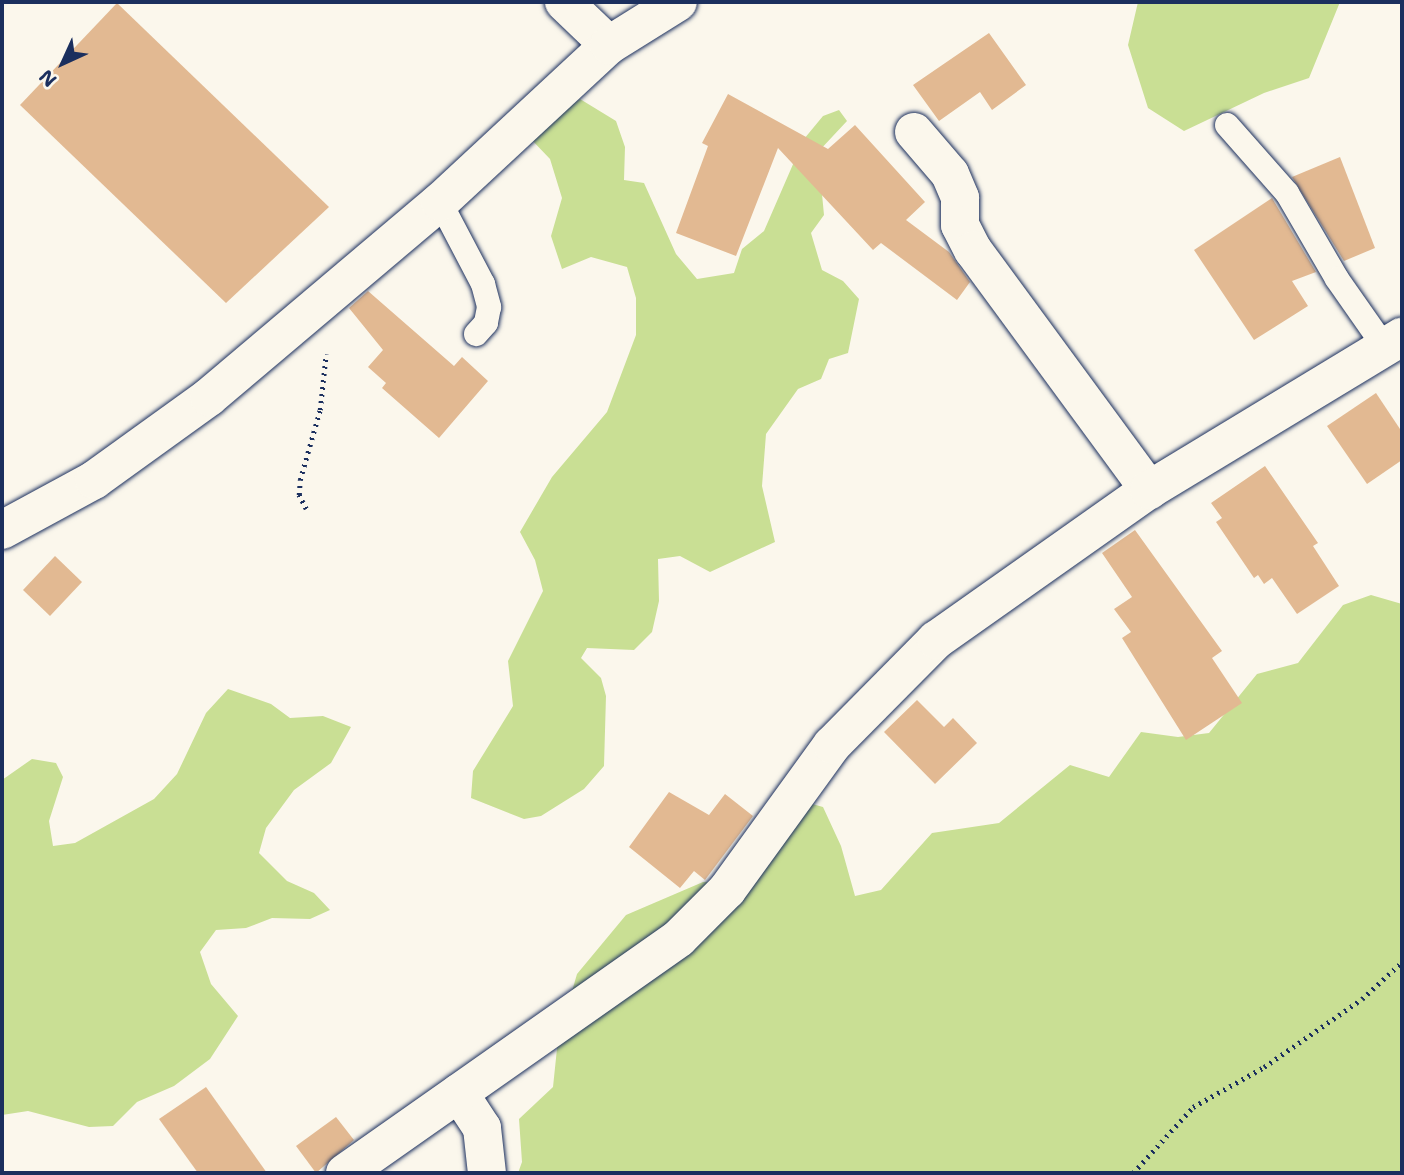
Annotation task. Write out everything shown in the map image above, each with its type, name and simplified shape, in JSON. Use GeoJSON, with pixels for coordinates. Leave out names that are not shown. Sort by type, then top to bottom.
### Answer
{"type":"FeatureCollection","features":[{"type":"Feature","properties":{"kind":"street"},"geometry":{"type":"LineString","coordinates":[[564,2],[609,45]]}},
{"type":"Feature","properties":{"kind":"street"},"geometry":{"type":"LineString","coordinates":[[2,530],[94,480],[209,397],[440,202],[609,45],[678,2]]}},
{"type":"Feature","properties":{"kind":"street"},"geometry":{"type":"LineString","coordinates":[[914,132],[950,174],[960,198],[960,225],[973,250],[1149,489]]}},
{"type":"Feature","properties":{"kind":"street"},"geometry":{"type":"LineString","coordinates":[[345,1173],[679,938],[727,890],[832,745],[907,666],[936,640],[1149,489],[1394,343]]}},
{"type":"Feature","properties":{"kind":"street"},"geometry":{"type":"LineString","coordinates":[[458,1093],[482,1128],[487,1173]]}},
{"type":"Feature","properties":{"kind":"lane"},"geometry":{"type":"LineString","coordinates":[[1227,125],[1287,193],[1337,279],[1394,343]]}},
{"type":"Feature","properties":{"kind":"lane"},"geometry":{"type":"LineString","coordinates":[[440,202],[483,284],[489,307],[476,334]]}},
{"type":"Feature","properties":{"kind":"path"},"geometry":{"type":"LineString","coordinates":[[306,509],[299,495],[300,480],[320,410],[327,348],[326,298]]}},
{"type":"Feature","properties":{"kind":"path"},"geometry":{"type":"LineString","coordinates":[[1133,1173],[1193,1107],[1264,1067],[1362,999],[1402,962]]}},
{"type":"Feature","properties":{"kind":"green space"},"geometry":{"type":"Polygon","coordinates":[[[1138,2],[1340,2],[1309,78],[1264,93],[1184,131],[1148,108],[1128,45],[1138,2]]]}},
{"type":"Feature","properties":{"kind":"green space"},"geometry":{"type":"Polygon","coordinates":[[[580,99],[616,121],[625,147],[624,180],[644,183],[676,254],[697,279],[734,273],[742,249],[764,231],[804,139],[823,116],[839,110],[847,121],[818,152],[824,215],[811,233],[822,270],[843,281],[859,299],[848,353],[829,359],[821,379],[798,389],[766,434],[762,486],[775,542],[710,572],[680,556],[658,559],[659,601],[652,632],[634,650],[587,648],[581,658],[601,678],[606,696],[604,766],[584,789],[541,816],[524,819],[471,798],[473,771],[513,706],[508,661],[543,591],[535,560],[520,532],[552,477],[607,412],[636,335],[636,298],[627,267],[591,257],[562,269],[551,236],[562,198],[550,159],[528,136],[580,99]]]}},
{"type":"Feature","properties":{"kind":"green space"},"geometry":{"type":"Polygon","coordinates":[[[1371,595],[1402,604],[1402,1173],[518,1173],[522,1162],[519,1119],[553,1087],[558,1039],[577,974],[626,915],[703,882],[746,881],[805,802],[823,807],[841,846],[855,896],[881,890],[932,833],[999,823],[1070,765],[1109,777],[1141,732],[1178,737],[1209,733],[1257,674],[1298,663],[1343,605],[1371,595]]]}},
{"type":"Feature","properties":{"kind":"green space"},"geometry":{"type":"Polygon","coordinates":[[[228,689],[271,704],[290,718],[323,716],[351,727],[331,763],[294,790],[266,828],[259,853],[287,881],[314,893],[330,910],[310,919],[272,918],[246,928],[216,930],[200,952],[211,984],[238,1016],[210,1059],[174,1086],[137,1102],[113,1126],[89,1127],[28,1111],[2,1115],[2,780],[32,759],[56,763],[63,777],[49,821],[53,846],[75,843],[154,799],[177,774],[206,713],[228,689]]]}},
{"type":"Feature","properties":{"kind":"building"},"geometry":{"type":"Polygon","coordinates":[[[117,3],[329,207],[226,303],[20,105],[117,3]]]}},
{"type":"Feature","properties":{"kind":"building"},"geometry":{"type":"Polygon","coordinates":[[[989,33],[1026,85],[992,110],[980,92],[939,121],[913,85],[989,33]]]}},
{"type":"Feature","properties":{"kind":"building"},"geometry":{"type":"Polygon","coordinates":[[[728,94],[828,149],[855,125],[925,202],[906,220],[949,252],[970,282],[957,300],[881,243],[873,250],[778,148],[736,256],[676,233],[708,146],[702,143],[728,94]]]}},
{"type":"Feature","properties":{"kind":"building"},"geometry":{"type":"Polygon","coordinates":[[[1340,157],[1375,248],[1344,261],[1292,177],[1340,157]]]}},
{"type":"Feature","properties":{"kind":"building"},"geometry":{"type":"Polygon","coordinates":[[[1272,198],[1316,272],[1292,281],[1308,306],[1254,340],[1194,250],[1272,198]]]}},
{"type":"Feature","properties":{"kind":"building"},"geometry":{"type":"Polygon","coordinates":[[[368,291],[454,366],[462,357],[488,381],[439,438],[382,388],[386,383],[368,367],[383,350],[349,308],[368,291]]]}},
{"type":"Feature","properties":{"kind":"building"},"geometry":{"type":"Polygon","coordinates":[[[1376,393],[1402,432],[1402,460],[1367,484],[1327,426],[1376,393]]]}},
{"type":"Feature","properties":{"kind":"building"},"geometry":{"type":"Polygon","coordinates":[[[1265,466],[1318,543],[1313,546],[1339,586],[1297,614],[1272,578],[1264,584],[1258,575],[1254,578],[1216,522],[1222,518],[1211,503],[1265,466]]]}},
{"type":"Feature","properties":{"kind":"building"},"geometry":{"type":"Polygon","coordinates":[[[1135,530],[1222,651],[1212,658],[1242,703],[1186,740],[1122,638],[1131,632],[1114,609],[1132,597],[1102,553],[1135,530]]]}},
{"type":"Feature","properties":{"kind":"building"},"geometry":{"type":"Polygon","coordinates":[[[55,556],[82,582],[50,616],[23,590],[55,556]]]}},
{"type":"Feature","properties":{"kind":"building"},"geometry":{"type":"Polygon","coordinates":[[[917,700],[944,727],[953,718],[977,743],[935,784],[884,732],[917,700]]]}},
{"type":"Feature","properties":{"kind":"building"},"geometry":{"type":"Polygon","coordinates":[[[669,792],[709,815],[725,794],[753,816],[705,880],[694,871],[680,888],[629,847],[669,792]]]}},
{"type":"Feature","properties":{"kind":"building"},"geometry":{"type":"Polygon","coordinates":[[[206,1087],[267,1173],[198,1173],[159,1119],[206,1087]]]}},
{"type":"Feature","properties":{"kind":"building"},"geometry":{"type":"Polygon","coordinates":[[[336,1117],[354,1140],[316,1173],[296,1146],[336,1117]]]}}]}
